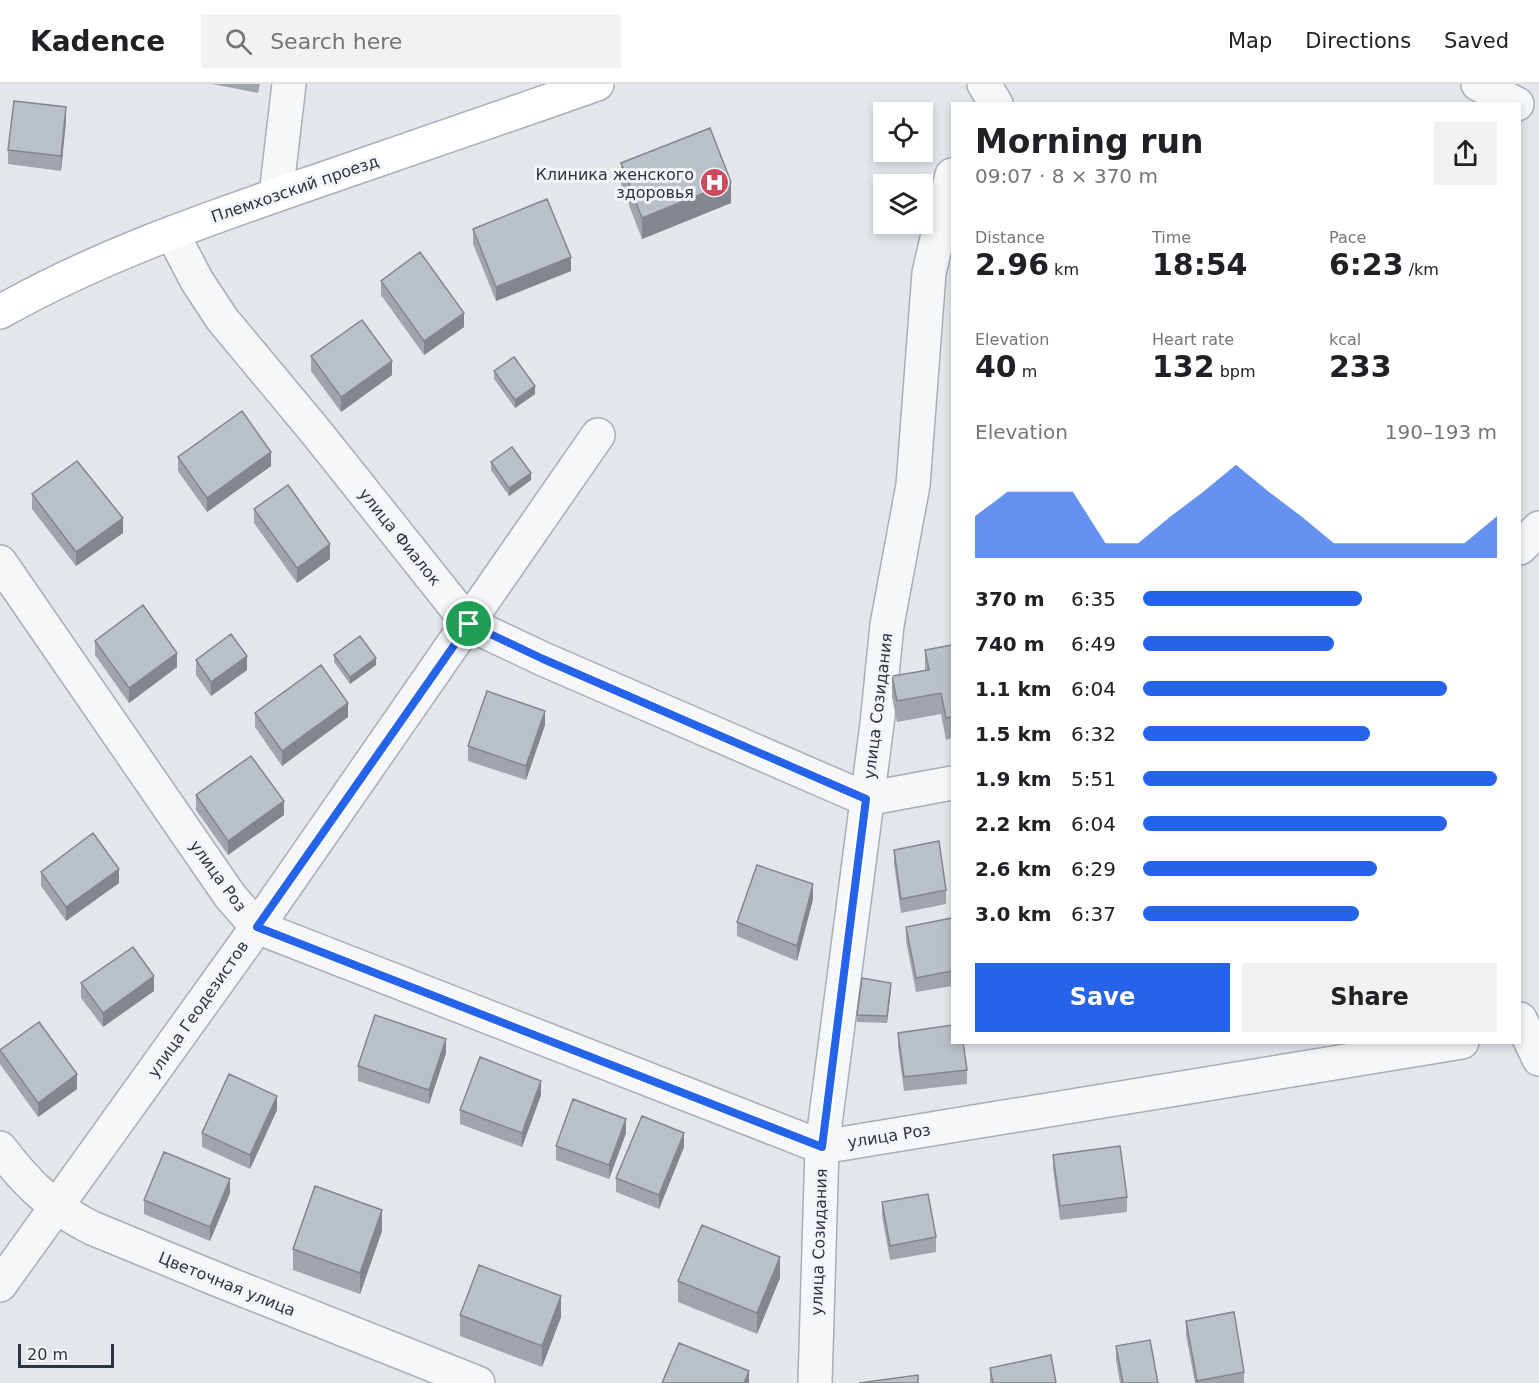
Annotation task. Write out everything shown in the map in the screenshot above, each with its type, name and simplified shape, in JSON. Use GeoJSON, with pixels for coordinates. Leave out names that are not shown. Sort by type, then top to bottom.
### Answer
{"type":"FeatureCollection","features":[{"type":"Feature","properties":{"kind":"main road","name":"Племхозский проезд"},"geometry":{"type":"LineString","coordinates":[[0,312],[79,271],[172,233],[597,84]]}},
{"type":"Feature","properties":{"kind":"street"},"geometry":{"type":"LineString","coordinates":[[276,195],[289,84]]}},
{"type":"Feature","properties":{"kind":"street"},"geometry":{"type":"LineString","coordinates":[[967,102],[971,84]]}},
{"type":"Feature","properties":{"kind":"street"},"geometry":{"type":"LineString","coordinates":[[984,84],[995,102]]}},
{"type":"Feature","properties":{"kind":"street"},"geometry":{"type":"LineString","coordinates":[[1478,84],[1514,102]]}},
{"type":"Feature","properties":{"kind":"street"},"geometry":{"type":"LineString","coordinates":[[1521,105],[1539,114]]}},
{"type":"Feature","properties":{"kind":"street","name":"улица Созидания"},"geometry":{"type":"LineString","coordinates":[[815,1383],[822,1147],[877,724],[887,625],[916,464],[929,273],[951,179]]}},
{"type":"Feature","properties":{"kind":"street","name":"улица Фиалок"},"geometry":{"type":"LineString","coordinates":[[172,233],[197,281],[222,319],[316,432],[469,624],[543,659],[866,799]]}},
{"type":"Feature","properties":{"kind":"street","name":"улица Геодезистов"},"geometry":{"type":"LineString","coordinates":[[0,1286],[257,927],[598,435]]}},
{"type":"Feature","properties":{"kind":"street"},"geometry":{"type":"LineString","coordinates":[[1521,547],[1539,528]]}},
{"type":"Feature","properties":{"kind":"street","name":"улица Роз"},"geometry":{"type":"LineString","coordinates":[[0,562],[230,896],[257,927],[822,1147],[1450,1044]]}},
{"type":"Feature","properties":{"kind":"street"},"geometry":{"type":"LineString","coordinates":[[866,799],[951,783]]}},
{"type":"Feature","properties":{"kind":"street"},"geometry":{"type":"LineString","coordinates":[[1525,1020],[1539,1059]]}},
{"type":"Feature","properties":{"kind":"street","name":"Цветочная улица"},"geometry":{"type":"LineString","coordinates":[[0,1148],[30,1184],[57,1208],[92,1228],[478,1383]]}},
{"type":"Feature","properties":{"kind":"building"},"geometry":{"type":"Polygon","coordinates":[[[14,101],[66,107],[61,156],[8,150],[14,101]]]}},
{"type":"Feature","properties":{"kind":"building"},"geometry":{"type":"Polygon","coordinates":[[[710,128],[731,182],[642,218],[621,163],[710,128]]]}},
{"type":"Feature","properties":{"kind":"building"},"geometry":{"type":"Polygon","coordinates":[[[547,199],[571,257],[496,287],[473,229],[547,199]]]}},
{"type":"Feature","properties":{"kind":"building"},"geometry":{"type":"Polygon","coordinates":[[[420,252],[464,313],[424,341],[381,281],[420,252]]]}},
{"type":"Feature","properties":{"kind":"building"},"geometry":{"type":"Polygon","coordinates":[[[362,320],[392,361],[341,397],[311,356],[362,320]]]}},
{"type":"Feature","properties":{"kind":"building"},"geometry":{"type":"Polygon","coordinates":[[[514,357],[535,386],[515,400],[494,371],[514,357]]]}},
{"type":"Feature","properties":{"kind":"building"},"geometry":{"type":"Polygon","coordinates":[[[242,411],[271,452],[207,498],[178,457],[242,411]]]}},
{"type":"Feature","properties":{"kind":"building"},"geometry":{"type":"Polygon","coordinates":[[[512,447],[531,473],[509,488],[491,462],[512,447]]]}},
{"type":"Feature","properties":{"kind":"building"},"geometry":{"type":"Polygon","coordinates":[[[77,461],[123,518],[76,552],[32,494],[77,461]]]}},
{"type":"Feature","properties":{"kind":"building"},"geometry":{"type":"Polygon","coordinates":[[[288,485],[330,544],[297,568],[254,509],[288,485]]]}},
{"type":"Feature","properties":{"kind":"building"},"geometry":{"type":"Polygon","coordinates":[[[143,605],[177,653],[129,688],[95,641],[143,605]]]}},
{"type":"Feature","properties":{"kind":"building"},"geometry":{"type":"Polygon","coordinates":[[[231,634],[247,656],[211,682],[196,660],[231,634]]]}},
{"type":"Feature","properties":{"kind":"building"},"geometry":{"type":"Polygon","coordinates":[[[360,636],[376,658],[350,677],[334,655],[360,636]]]}},
{"type":"Feature","properties":{"kind":"building"},"geometry":{"type":"Polygon","coordinates":[[[951,645],[951,717],[946,718],[941,693],[897,701],[892,676],[929,670],[925,650],[951,645]]]}},
{"type":"Feature","properties":{"kind":"building"},"geometry":{"type":"Polygon","coordinates":[[[321,665],[348,703],[282,751],[255,713],[321,665]]]}},
{"type":"Feature","properties":{"kind":"building"},"geometry":{"type":"Polygon","coordinates":[[[487,691],[545,711],[526,766],[468,746],[487,691]]]}},
{"type":"Feature","properties":{"kind":"building"},"geometry":{"type":"Polygon","coordinates":[[[251,756],[284,801],[228,841],[196,795],[251,756]]]}},
{"type":"Feature","properties":{"kind":"building"},"geometry":{"type":"Polygon","coordinates":[[[93,833],[119,869],[66,907],[41,872],[93,833]]]}},
{"type":"Feature","properties":{"kind":"building"},"geometry":{"type":"Polygon","coordinates":[[[939,841],[946,890],[901,899],[894,850],[939,841]]]}},
{"type":"Feature","properties":{"kind":"building"},"geometry":{"type":"Polygon","coordinates":[[[757,865],[813,884],[797,946],[737,922],[757,865]]]}},
{"type":"Feature","properties":{"kind":"building"},"geometry":{"type":"Polygon","coordinates":[[[951,918],[951,971],[916,978],[906,927],[951,918]]]}},
{"type":"Feature","properties":{"kind":"building"},"geometry":{"type":"Polygon","coordinates":[[[133,947],[154,976],[103,1013],[81,983],[133,947]]]}},
{"type":"Feature","properties":{"kind":"building"},"geometry":{"type":"Polygon","coordinates":[[[862,978],[891,983],[887,1016],[857,1015],[862,978]]]}},
{"type":"Feature","properties":{"kind":"building"},"geometry":{"type":"Polygon","coordinates":[[[375,1015],[446,1039],[429,1090],[358,1066],[375,1015]]]}},
{"type":"Feature","properties":{"kind":"building"},"geometry":{"type":"Polygon","coordinates":[[[39,1022],[77,1074],[38,1103],[0,1050],[39,1022]]]}},
{"type":"Feature","properties":{"kind":"building"},"geometry":{"type":"Polygon","coordinates":[[[951,1025],[951,1044],[963,1044],[967,1070],[904,1077],[898,1033],[951,1025]]]}},
{"type":"Feature","properties":{"kind":"building"},"geometry":{"type":"Polygon","coordinates":[[[480,1057],[541,1081],[522,1133],[460,1110],[480,1057]]]}},
{"type":"Feature","properties":{"kind":"building"},"geometry":{"type":"Polygon","coordinates":[[[229,1074],[277,1096],[250,1155],[202,1133],[229,1074]]]}},
{"type":"Feature","properties":{"kind":"building"},"geometry":{"type":"Polygon","coordinates":[[[573,1099],[626,1119],[609,1165],[556,1146],[573,1099]]]}},
{"type":"Feature","properties":{"kind":"building"},"geometry":{"type":"Polygon","coordinates":[[[642,1116],[684,1133],[659,1195],[616,1178],[642,1116]]]}},
{"type":"Feature","properties":{"kind":"building"},"geometry":{"type":"Polygon","coordinates":[[[1120,1146],[1127,1197],[1060,1206],[1053,1155],[1120,1146]]]}},
{"type":"Feature","properties":{"kind":"building"},"geometry":{"type":"Polygon","coordinates":[[[164,1152],[230,1179],[210,1227],[144,1200],[164,1152]]]}},
{"type":"Feature","properties":{"kind":"building"},"geometry":{"type":"Polygon","coordinates":[[[315,1186],[382,1210],[360,1273],[293,1249],[315,1186]]]}},
{"type":"Feature","properties":{"kind":"building"},"geometry":{"type":"Polygon","coordinates":[[[928,1194],[936,1237],[890,1246],[882,1202],[928,1194]]]}},
{"type":"Feature","properties":{"kind":"building"},"geometry":{"type":"Polygon","coordinates":[[[702,1225],[780,1257],[757,1313],[678,1281],[702,1225]]]}},
{"type":"Feature","properties":{"kind":"building"},"geometry":{"type":"Polygon","coordinates":[[[479,1265],[561,1296],[542,1346],[460,1315],[479,1265]]]}},
{"type":"Feature","properties":{"kind":"building"},"geometry":{"type":"Polygon","coordinates":[[[1234,1312],[1244,1372],[1197,1381],[1186,1321],[1234,1312]]]}},
{"type":"Feature","properties":{"kind":"building"},"geometry":{"type":"Polygon","coordinates":[[[1150,1340],[1158,1383],[1123,1383],[1116,1346],[1150,1340]]]}},
{"type":"Feature","properties":{"kind":"building"},"geometry":{"type":"Polygon","coordinates":[[[679,1343],[749,1371],[744,1383],[662,1383],[679,1343]]]}},
{"type":"Feature","properties":{"kind":"building"},"geometry":{"type":"Polygon","coordinates":[[[1051,1355],[1056,1383],[993,1383],[990,1368],[1051,1355]]]}},
{"type":"Feature","properties":{"kind":"building"},"geometry":{"type":"Polygon","coordinates":[[[918,1375],[918,1383],[859,1383],[918,1375]]]}},
{"type":"Feature","properties":{"kind":"place","name":"Клиника женского здоровья"},"geometry":{"type":"Point","coordinates":[715,183]}},
{"type":"Feature","properties":{"kind":"route"},"geometry":{"type":"LineString","coordinates":[[469,624],[517,648],[866,799],[822,1147],[257,927],[469,624]]}}]}
